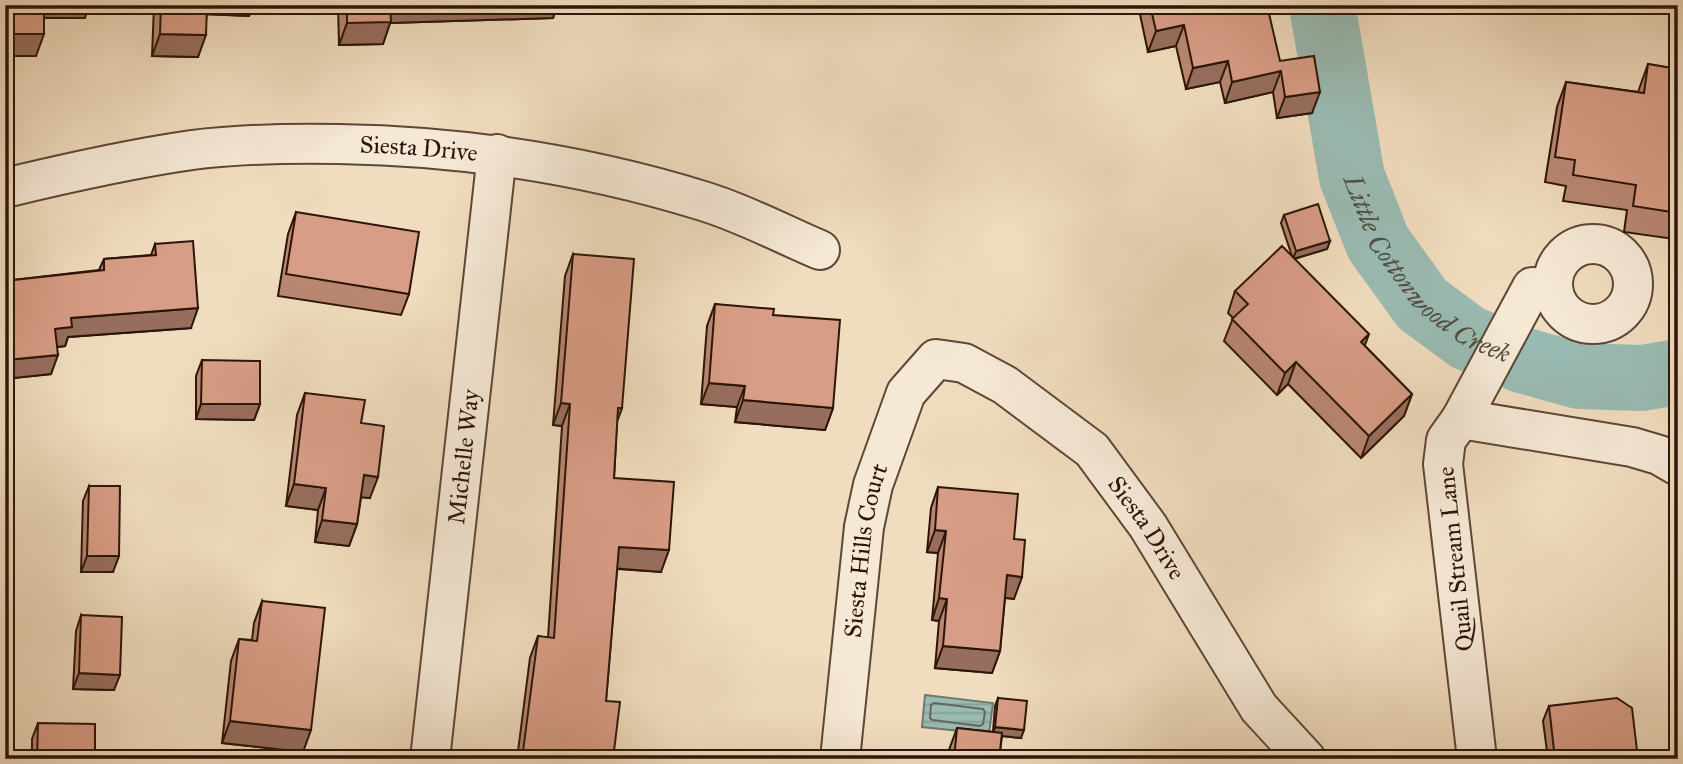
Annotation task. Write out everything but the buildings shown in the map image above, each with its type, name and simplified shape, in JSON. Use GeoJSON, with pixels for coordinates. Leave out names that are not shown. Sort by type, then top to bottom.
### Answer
{"type":"FeatureCollection","features":[{"type":"Feature","properties":{"kind":"street","name":"Siesta Drive"},"geometry":{"type":"LineString","coordinates":[[5,188],[105,164],[194,150],[282,143],[397,145],[498,154],[606,174],[706,202],[820,250]]}},
{"type":"Feature","properties":{"kind":"street","name":"Michelle Way"},"geometry":{"type":"LineString","coordinates":[[430,759],[498,154]]}},
{"type":"Feature","properties":{"kind":"street","name":"Quail Stream Lane"},"geometry":{"type":"LineString","coordinates":[[1477,759],[1443,464],[1446,440],[1479,387],[1532,287],[1553,288]]}},
{"type":"Feature","properties":{"kind":"street","name":"Siesta Drive"},"geometry":{"type":"LineString","coordinates":[[936,359],[964,363],[1005,385],[1092,450],[1148,526],[1259,708],[1306,759]]}},
{"type":"Feature","properties":{"kind":"street","name":"Siesta Hills Court"},"geometry":{"type":"LineString","coordinates":[[840,759],[864,527],[873,485],[906,393],[936,359]]}},
{"type":"Feature","properties":{"kind":"street"},"geometry":{"type":"LineString","coordinates":[[1461,419],[1632,447],[1660,455],[1678,466]]}},
{"type":"Feature","properties":{"kind":"water"},"geometry":{"type":"Polygon","coordinates":[[[925,695],[993,703],[989,734],[922,727],[925,695]]]}},
{"type":"Feature","properties":{"kind":"waterway","name":"Little Cottonwood Creek"},"geometry":{"type":"LineString","coordinates":[[1322,5],[1352,177],[1378,243],[1422,304],[1468,338],[1522,360],[1579,376],[1642,378],[1678,372]]}}]}
